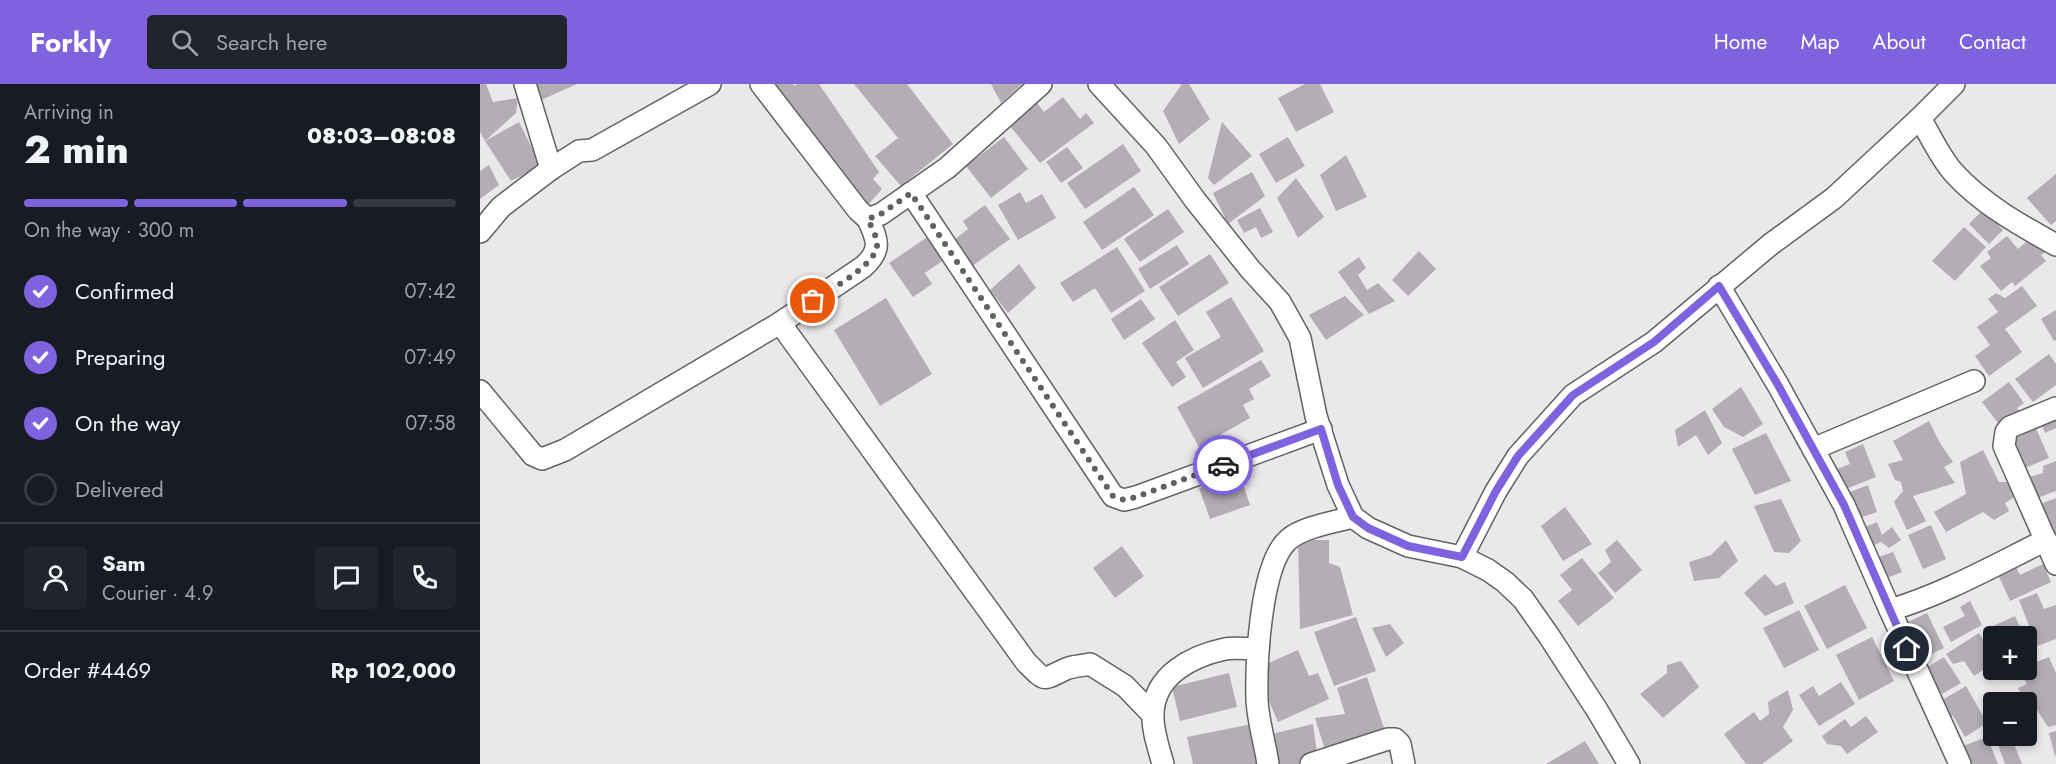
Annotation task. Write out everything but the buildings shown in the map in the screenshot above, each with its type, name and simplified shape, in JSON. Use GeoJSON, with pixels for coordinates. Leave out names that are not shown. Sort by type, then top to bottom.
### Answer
{"type":"FeatureCollection","features":[{"type":"Feature","properties":{"kind":"street"},"geometry":{"type":"LineString","coordinates":[[525,84],[551,169]]}},
{"type":"Feature","properties":{"kind":"street"},"geometry":{"type":"LineString","coordinates":[[480,232],[501,207],[551,169],[579,152],[592,150],[710,84]]}},
{"type":"Feature","properties":{"kind":"street"},"geometry":{"type":"LineString","coordinates":[[480,391],[527,449],[542,459],[566,450],[780,323],[872,259],[877,247],[877,239],[868,219],[858,210],[762,84]]}},
{"type":"Feature","properties":{"kind":"street"},"geometry":{"type":"LineString","coordinates":[[868,219],[881,214],[947,168],[1041,84]]}},
{"type":"Feature","properties":{"kind":"street"},"geometry":{"type":"LineString","coordinates":[[1099,84],[1156,146],[1215,226],[1280,302],[1300,338],[1321,429],[1338,485],[1353,517],[1368,528],[1408,546],[1462,557],[1488,570],[1505,582],[1523,599],[1597,710],[1629,764]]}},
{"type":"Feature","properties":{"kind":"street"},"geometry":{"type":"LineString","coordinates":[[1462,557],[1496,491],[1518,456],[1573,395],[1654,342],[1771,244],[1834,198],[1954,84]]}},
{"type":"Feature","properties":{"kind":"street"},"geometry":{"type":"LineString","coordinates":[[1920,118],[1953,172],[1983,200],[2056,245]]}},
{"type":"Feature","properties":{"kind":"street"},"geometry":{"type":"LineString","coordinates":[[911,193],[1113,496],[1124,500],[1136,497],[1321,429]]}},
{"type":"Feature","properties":{"kind":"street"},"geometry":{"type":"LineString","coordinates":[[1719,286],[1778,385],[1844,505],[1960,764]]}},
{"type":"Feature","properties":{"kind":"street"},"geometry":{"type":"LineString","coordinates":[[780,323],[1026,663],[1041,677],[1050,678],[1068,668],[1090,664],[1125,686],[1153,715]]}},
{"type":"Feature","properties":{"kind":"street"},"geometry":{"type":"LineString","coordinates":[[1813,449],[1974,381]]}},
{"type":"Feature","properties":{"kind":"street"},"geometry":{"type":"LineString","coordinates":[[2056,408],[2010,427],[2004,438],[2004,446],[2056,564]]}},
{"type":"Feature","properties":{"kind":"street"},"geometry":{"type":"LineString","coordinates":[[1268,764],[1257,703],[1258,649],[1268,576],[1287,540],[1305,531],[1353,517]]}},
{"type":"Feature","properties":{"kind":"street"},"geometry":{"type":"LineString","coordinates":[[1890,610],[1962,581],[2046,540]]}},
{"type":"Feature","properties":{"kind":"street"},"geometry":{"type":"LineString","coordinates":[[1162,764],[1153,715],[1156,693],[1167,677],[1187,662],[1226,649],[1258,649]]}},
{"type":"Feature","properties":{"kind":"street"},"geometry":{"type":"LineString","coordinates":[[1311,764],[1388,739],[1395,739],[1400,744],[1404,764]]}},
{"type":"Feature","properties":{"kind":"way so far"},"geometry":{"type":"LineString","coordinates":[[813,301],[872,259],[877,247],[877,239],[868,219],[881,214],[911,193],[1113,496],[1124,500],[1136,497],[1223,465]]}},
{"type":"Feature","properties":{"kind":"route"},"geometry":{"type":"LineString","coordinates":[[1223,465],[1321,429],[1338,485],[1353,517],[1368,528],[1408,546],[1462,557],[1496,491],[1518,456],[1573,395],[1654,342],[1719,286],[1778,385],[1844,505],[1907,649]]}}]}
